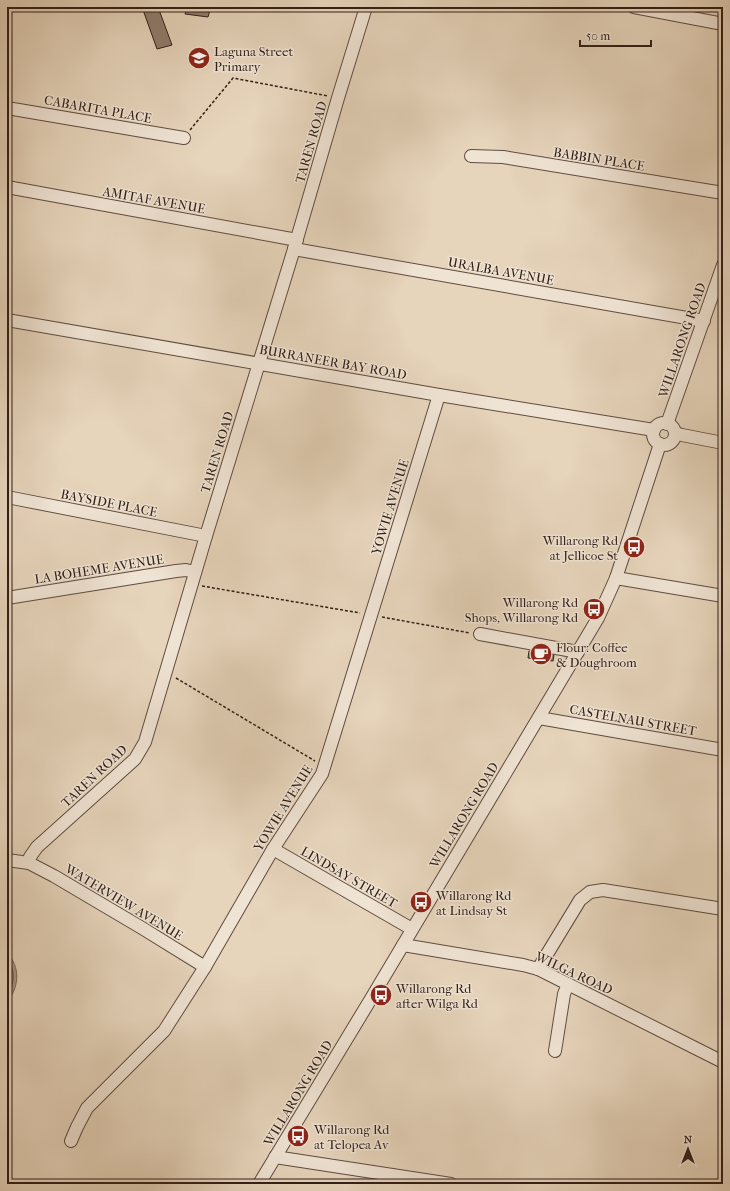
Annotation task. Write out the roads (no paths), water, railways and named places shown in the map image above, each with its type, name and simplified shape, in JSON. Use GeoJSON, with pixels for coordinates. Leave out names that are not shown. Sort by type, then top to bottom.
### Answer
{"type":"FeatureCollection","features":[{"type":"Feature","properties":{"kind":"street","name":"TAREN ROAD"},"geometry":{"type":"LineString","coordinates":[[29,863],[30,857],[36,847],[135,759],[145,742],[366,7]]}},
{"type":"Feature","properties":{"kind":"street"},"geometry":{"type":"LineString","coordinates":[[634,7],[723,24]]}},
{"type":"Feature","properties":{"kind":"street","name":"CABARITA PLACE"},"geometry":{"type":"LineString","coordinates":[[7,108],[184,138]]}},
{"type":"Feature","properties":{"kind":"street","name":"BABBIN PLACE"},"geometry":{"type":"LineString","coordinates":[[471,156],[503,157],[723,193]]}},
{"type":"Feature","properties":{"kind":"street","name":"AMITAF AVENUE"},"geometry":{"type":"LineString","coordinates":[[7,187],[295,244]]}},
{"type":"Feature","properties":{"kind":"street","name":"URALBA AVENUE"},"geometry":{"type":"LineString","coordinates":[[295,244],[704,321]]}},
{"type":"Feature","properties":{"kind":"street","name":"WILLARONG ROAD"},"geometry":{"type":"LineString","coordinates":[[671,428],[704,321],[719,289],[723,265]]}},
{"type":"Feature","properties":{"kind":"street","name":"BURRANEER BAY ROAD"},"geometry":{"type":"LineString","coordinates":[[7,320],[654,430]]}},
{"type":"Feature","properties":{"kind":"street","name":"YOWIE AVENUE"},"geometry":{"type":"LineString","coordinates":[[71,1141],[88,1108],[158,1039],[168,1025],[205,967],[273,849],[316,785],[325,767],[439,394]]}},
{"type":"Feature","properties":{"kind":"street"},"geometry":{"type":"LineString","coordinates":[[671,428],[674,436],[670,442],[667,444],[660,444],[655,439],[654,430],[659,424],[671,428],[682,436],[723,443]]}},
{"type":"Feature","properties":{"kind":"street","name":"WILLARONG ROAD"},"geometry":{"type":"LineString","coordinates":[[259,1184],[598,618],[616,578],[660,444]]}},
{"type":"Feature","properties":{"kind":"street","name":"BAYSIDE PLACE"},"geometry":{"type":"LineString","coordinates":[[7,497],[206,536]]}},
{"type":"Feature","properties":{"kind":"street","name":"LA BOHEME AVENUE"},"geometry":{"type":"LineString","coordinates":[[7,598],[176,570],[195,572]]}},
{"type":"Feature","properties":{"kind":"street"},"geometry":{"type":"LineString","coordinates":[[616,578],[723,596]]}},
{"type":"Feature","properties":{"kind":"street"},"geometry":{"type":"LineString","coordinates":[[480,634],[578,652]]}},
{"type":"Feature","properties":{"kind":"street","name":"CASTELNAU STREET"},"geometry":{"type":"LineString","coordinates":[[539,718],[723,750]]}},
{"type":"Feature","properties":{"kind":"street","name":"LINDSAY STREET"},"geometry":{"type":"LineString","coordinates":[[273,849],[412,929]]}},
{"type":"Feature","properties":{"kind":"street"},"geometry":{"type":"LineString","coordinates":[[7,860],[29,863]]}},
{"type":"Feature","properties":{"kind":"street","name":"WATERVIEW AVENUE"},"geometry":{"type":"LineString","coordinates":[[29,863],[142,928],[205,967]]}},
{"type":"Feature","properties":{"kind":"street"},"geometry":{"type":"LineString","coordinates":[[538,969],[580,900],[590,892],[603,890],[723,909]]}},
{"type":"Feature","properties":{"kind":"street","name":"WILGA ROAD"},"geometry":{"type":"LineString","coordinates":[[403,945],[523,965],[538,969],[723,1062]]}},
{"type":"Feature","properties":{"kind":"street"},"geometry":{"type":"LineString","coordinates":[[555,1051],[564,994],[568,984]]}},
{"type":"Feature","properties":{"kind":"street"},"geometry":{"type":"LineString","coordinates":[[275,1157],[451,1184]]}},
{"type":"Feature","properties":{"kind":"water"},"geometry":{"type":"Polygon","coordinates":[[[7,953],[15,965],[17,978],[14,990],[7,1002],[7,953]]]}},
{"type":"Feature","properties":{"kind":"place","name":"Laguna Street Primary"},"geometry":{"type":"Point","coordinates":[199,58]}},
{"type":"Feature","properties":{"kind":"place","name":"Willarong Rd at Jellicoe St"},"geometry":{"type":"Point","coordinates":[634,547]}},
{"type":"Feature","properties":{"kind":"place","name":"Willarong Rd Shops, Willarong Rd"},"geometry":{"type":"Point","coordinates":[594,609]}},
{"type":"Feature","properties":{"kind":"place","name":"Flour: Coffee & Doughroom"},"geometry":{"type":"Point","coordinates":[541,654]}},
{"type":"Feature","properties":{"kind":"place","name":"Willarong Rd at Lindsay St"},"geometry":{"type":"Point","coordinates":[421,902]}},
{"type":"Feature","properties":{"kind":"place","name":"Willarong Rd after Wilga Rd"},"geometry":{"type":"Point","coordinates":[381,995]}},
{"type":"Feature","properties":{"kind":"place","name":"Willarong Rd at Telopea Av"},"geometry":{"type":"Point","coordinates":[298,1136]}}]}
